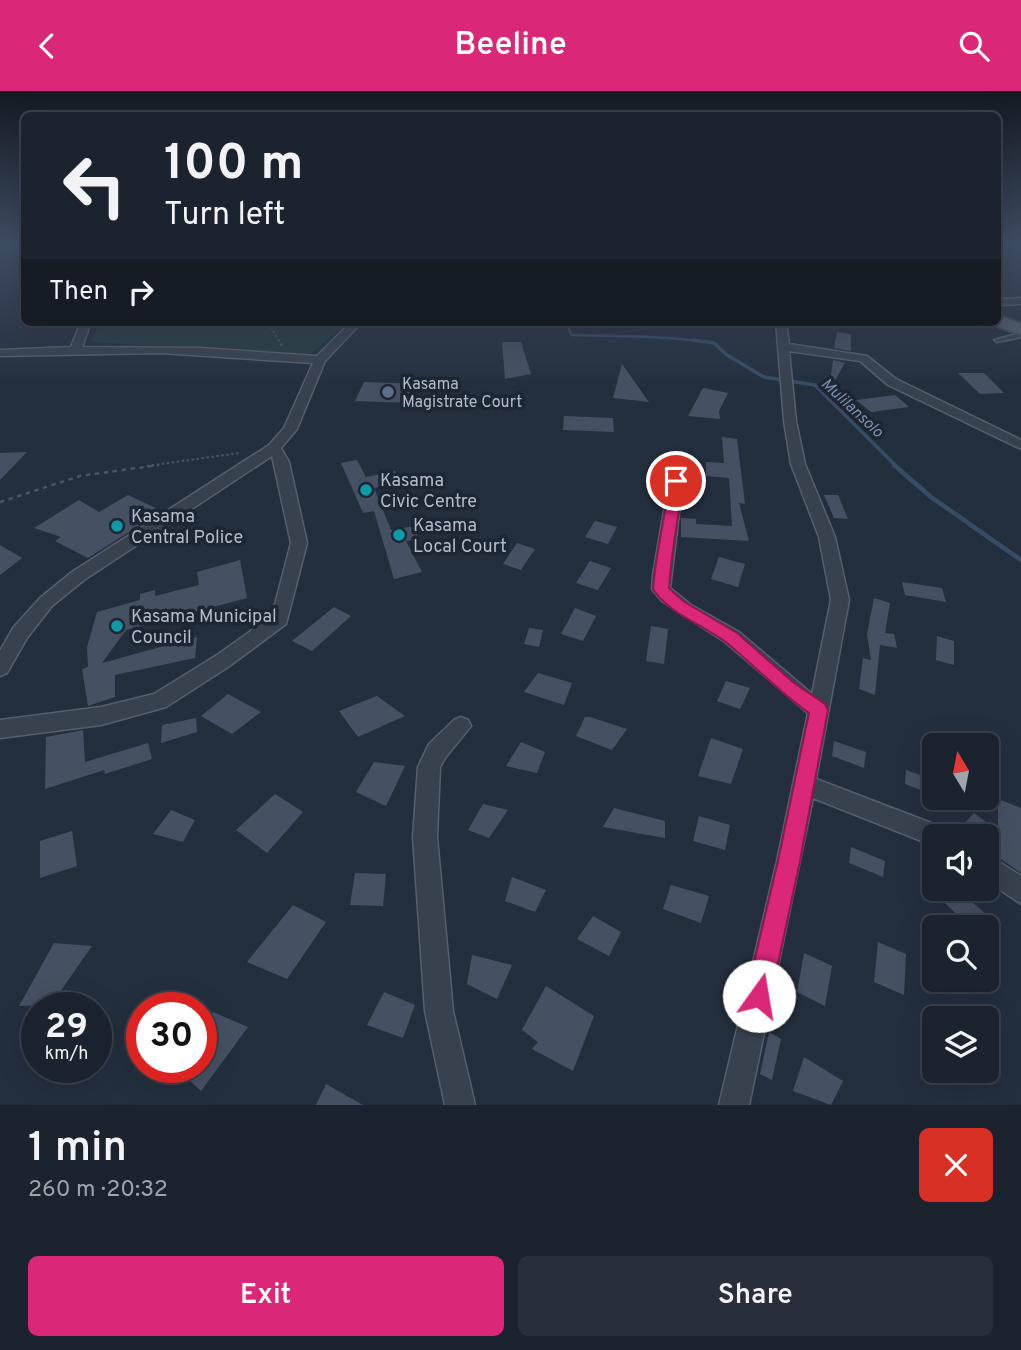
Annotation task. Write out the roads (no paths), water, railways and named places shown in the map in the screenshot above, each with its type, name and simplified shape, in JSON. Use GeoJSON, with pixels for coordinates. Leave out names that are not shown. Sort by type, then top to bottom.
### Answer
{"type":"FeatureCollection","features":[{"type":"Feature","properties":{"kind":"main road"},"geometry":{"type":"LineString","coordinates":[[1001,322],[1021,332]]}},
{"type":"Feature","properties":{"kind":"street"},"geometry":{"type":"LineString","coordinates":[[1001,302],[1021,301]]}},
{"type":"Feature","properties":{"kind":"street"},"geometry":{"type":"LineString","coordinates":[[76,349],[85,326]]}},
{"type":"Feature","properties":{"kind":"street"},"geometry":{"type":"LineString","coordinates":[[0,668],[20,633],[46,602],[78,576],[274,448],[290,429],[320,360],[353,326]]}},
{"type":"Feature","properties":{"kind":"street"},"geometry":{"type":"LineString","coordinates":[[734,1105],[804,784],[840,600],[827,537],[798,464],[790,421],[782,326]]}},
{"type":"Feature","properties":{"kind":"street"},"geometry":{"type":"LineString","coordinates":[[785,347],[863,358],[892,382],[1021,445]]}},
{"type":"Feature","properties":{"kind":"street"},"geometry":{"type":"LineString","coordinates":[[0,353],[76,349],[203,349],[320,360]]}},
{"type":"Feature","properties":{"kind":"street"},"geometry":{"type":"LineString","coordinates":[[0,729],[101,716],[159,701],[224,660],[280,619],[299,543],[282,462],[274,448]]}},
{"type":"Feature","properties":{"kind":"street"},"geometry":{"type":"LineString","coordinates":[[676,481],[672,516],[665,541],[661,589],[678,605],[731,637],[788,688],[819,710]]}},
{"type":"Feature","properties":{"kind":"street"},"geometry":{"type":"LineString","coordinates":[[460,1105],[439,1011],[425,837],[429,767],[437,751],[461,726]]}},
{"type":"Feature","properties":{"kind":"street"},"geometry":{"type":"LineString","coordinates":[[804,784],[922,830]]}},
{"type":"Feature","properties":{"kind":"street"},"geometry":{"type":"LineString","coordinates":[[999,875],[1021,891]]}},
{"type":"Feature","properties":{"kind":"lane"},"geometry":{"type":"LineString","coordinates":[[997,340],[1021,332]]}},
{"type":"Feature","properties":{"kind":"waterway","name":"Mulilansolo"},"geometry":{"type":"LineString","coordinates":[[568,326],[571,335],[654,337],[704,342]]}},
{"type":"Feature","properties":{"kind":"waterway","name":"Mulilansolo"},"geometry":{"type":"LineString","coordinates":[[693,340],[714,343],[727,355],[764,377],[815,385],[896,466]]}},
{"type":"Feature","properties":{"kind":"waterway","name":"Mulilansolo"},"geometry":{"type":"LineString","coordinates":[[894,465],[931,497],[1021,560]]}},
{"type":"Feature","properties":{"kind":"place","name":"Kasama Magistrate Court"},"geometry":{"type":"Point","coordinates":[388,392]}},
{"type":"Feature","properties":{"kind":"place","name":"Kasama Civic Centre"},"geometry":{"type":"Point","coordinates":[366,490]}},
{"type":"Feature","properties":{"kind":"place","name":"Kasama Central Police"},"geometry":{"type":"Point","coordinates":[117,526]}},
{"type":"Feature","properties":{"kind":"place","name":"Kasama Local Court"},"geometry":{"type":"Point","coordinates":[399,535]}},
{"type":"Feature","properties":{"kind":"place","name":"Kasama Municipal Council"},"geometry":{"type":"Point","coordinates":[117,626]}}]}
